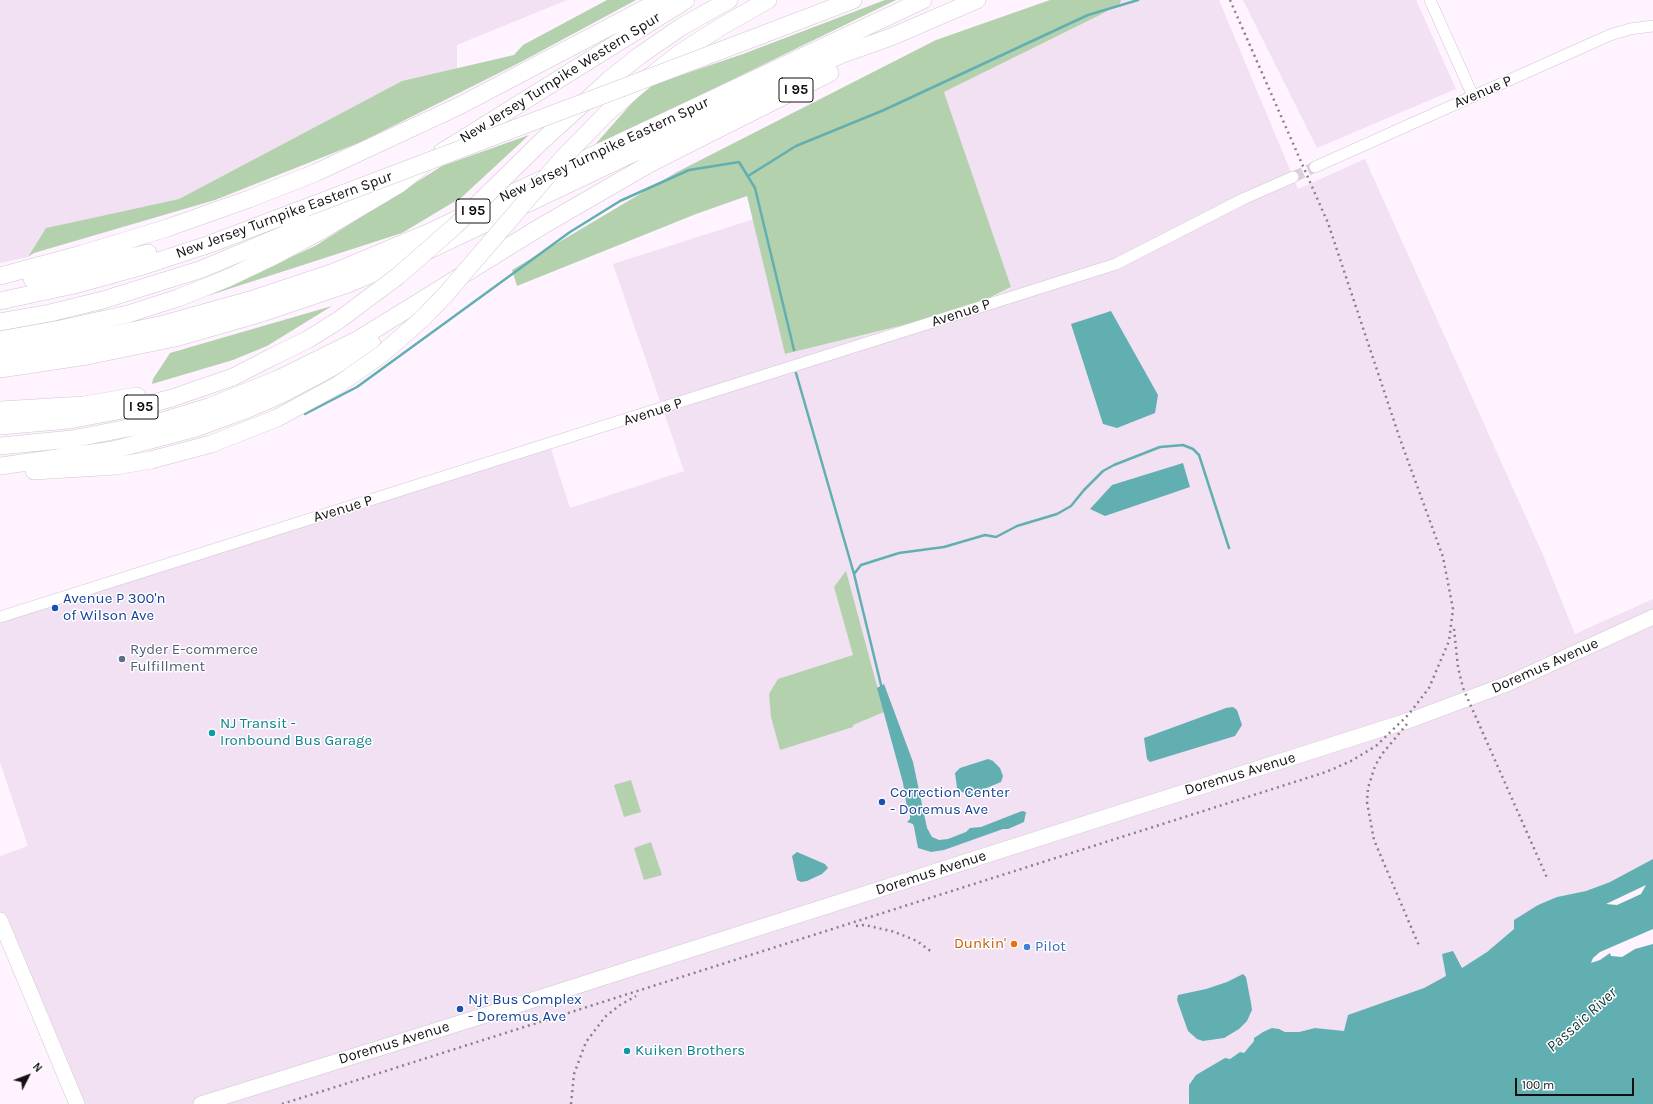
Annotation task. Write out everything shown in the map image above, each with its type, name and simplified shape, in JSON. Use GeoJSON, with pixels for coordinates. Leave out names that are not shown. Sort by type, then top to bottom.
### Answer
{"type":"FeatureCollection","features":[{"type":"Feature","properties":{"kind":"highway"},"geometry":{"type":"LineString","coordinates":[[0,276],[71,257],[166,228],[249,199],[315,173],[453,109],[661,0]]}},
{"type":"Feature","properties":{"kind":"highway","name":"New Jersey Turnpike Western Spur"},"geometry":{"type":"LineString","coordinates":[[0,322],[56,312],[118,296],[220,262],[299,228],[436,156],[686,0]]}},
{"type":"Feature","properties":{"kind":"highway","name":"New Jersey Turnpike Western Spur"},"geometry":{"type":"LineString","coordinates":[[0,426],[75,419],[144,406],[233,377],[307,340],[339,320],[398,276],[459,222],[543,140],[595,92],[634,60],[681,27],[729,0]]}},
{"type":"Feature","properties":{"kind":"highway"},"geometry":{"type":"LineString","coordinates":[[0,470],[30,471],[90,468],[151,460],[211,444],[277,418],[333,388],[382,354],[423,318],[446,294],[561,160],[608,112],[639,85],[680,53],[722,26],[768,0]]}},
{"type":"Feature","properties":{"kind":"highway","name":"New Jersey Turnpike Eastern Spur"},"geometry":{"type":"LineString","coordinates":[[0,301],[63,288],[182,254],[255,224],[305,208],[853,0]]}},
{"type":"Feature","properties":{"kind":"highway","name":"New Jersey Turnpike Eastern Spur"},"geometry":{"type":"LineString","coordinates":[[0,353],[78,342],[164,324],[250,300],[334,272],[439,227],[923,0]]}},
{"type":"Feature","properties":{"kind":"highway","name":"New Jersey Turnpike Eastern Spur"},"geometry":{"type":"LineString","coordinates":[[0,369],[87,356],[175,338],[257,315],[348,284],[425,252],[840,55],[891,37],[977,0]]}},
{"type":"Feature","properties":{"kind":"highway","name":"New Jersey Turnpike Eastern Spur"},"geometry":{"type":"LineString","coordinates":[[0,446],[72,439],[125,429],[182,415],[244,393],[311,364],[359,339],[556,218],[667,155],[844,66],[891,37]]}},
{"type":"Feature","properties":{"kind":"highway","name":"New Jersey Turnpike Western Spur"},"geometry":{"type":"LineString","coordinates":[[0,340],[128,314],[178,298],[228,278],[286,250],[353,212],[398,184],[436,156]]}},
{"type":"Feature","properties":{"kind":"highway"},"geometry":{"type":"LineString","coordinates":[[0,466],[95,453],[149,442],[214,422],[265,401],[331,368],[395,329],[520,249],[556,218]]}},
{"type":"Feature","properties":{"kind":"highway"},"geometry":{"type":"LineString","coordinates":[[0,286],[181,246],[255,224]]}},
{"type":"Feature","properties":{"kind":"highway","name":"New Jersey Turnpike Western Spur"},"geometry":{"type":"LineString","coordinates":[[0,410],[69,406],[135,396],[184,385],[274,356]]}},
{"type":"Feature","properties":{"kind":"main road","name":"Doremus Avenue"},"geometry":{"type":"LineString","coordinates":[[201,1104],[492,1013],[1422,716],[1507,684],[1653,617]]}},
{"type":"Feature","properties":{"kind":"main road"},"geometry":{"type":"LineString","coordinates":[[0,920],[77,1104]]}},
{"type":"Feature","properties":{"kind":"street"},"geometry":{"type":"LineString","coordinates":[[1430,0],[1473,96]]}},
{"type":"Feature","properties":{"kind":"street","name":"Avenue P"},"geometry":{"type":"LineString","coordinates":[[1316,167],[1610,35],[1630,29],[1653,26]]}},
{"type":"Feature","properties":{"kind":"street","name":"Avenue P"},"geometry":{"type":"LineString","coordinates":[[0,616],[1116,264],[1243,199],[1293,177]]}},
{"type":"Feature","properties":{"kind":"shaded area"},"geometry":{"type":"Polygon","coordinates":[[[0,0],[567,0],[457,45],[457,69],[402,81],[179,199],[46,228],[28,257],[0,263],[0,0]]]}},
{"type":"Feature","properties":{"kind":"shaded area"},"geometry":{"type":"Polygon","coordinates":[[[1121,0],[1219,0],[1298,189],[1365,159],[1543,555],[1575,634],[1653,599],[1653,859],[1610,882],[1586,891],[1557,897],[1538,905],[1515,920],[1514,929],[1487,952],[1462,968],[1442,954],[1447,976],[1424,988],[1348,1015],[1345,1032],[1315,1028],[1299,1032],[1285,1032],[1279,1029],[1255,1041],[1244,1053],[1240,1052],[1229,1059],[1188,1101],[1189,1104],[84,1104],[0,916],[0,856],[28,846],[0,762],[0,616],[549,443],[570,508],[684,471],[613,264],[754,219],[786,354],[965,310],[1011,288],[944,92],[1098,16],[1120,4],[1121,0]]]}},
{"type":"Feature","properties":{"kind":"shaded area"},"geometry":{"type":"Polygon","coordinates":[[[1243,0],[1416,0],[1456,89],[1317,148],[1243,0]]]}},
{"type":"Feature","properties":{"kind":"green space"},"geometry":{"type":"Polygon","coordinates":[[[607,0],[636,0],[519,63],[361,142],[215,200],[34,253],[28,257],[46,228],[179,199],[402,81],[514,55],[523,45],[607,0]]]}},
{"type":"Feature","properties":{"kind":"green space"},"geometry":{"type":"Polygon","coordinates":[[[885,0],[896,0],[592,148],[646,87],[743,54],[885,0]]]}},
{"type":"Feature","properties":{"kind":"green space"},"geometry":{"type":"Polygon","coordinates":[[[1050,0],[1121,0],[1120,4],[1098,16],[944,92],[1011,287],[965,310],[785,354],[747,196],[696,214],[517,286],[512,270],[677,172],[936,40],[1050,0]]]}},
{"type":"Feature","properties":{"kind":"green space"},"geometry":{"type":"Polygon","coordinates":[[[529,135],[462,197],[402,233],[207,296],[315,246],[442,166],[529,135]]]}},
{"type":"Feature","properties":{"kind":"green space"},"geometry":{"type":"Polygon","coordinates":[[[332,306],[267,346],[233,360],[152,384],[153,379],[170,353],[332,306]]]}},
{"type":"Feature","properties":{"kind":"green space"},"geometry":{"type":"Polygon","coordinates":[[[846,571],[884,712],[853,725],[853,727],[780,750],[771,717],[769,694],[778,679],[853,655],[834,587],[846,571]]]}},
{"type":"Feature","properties":{"kind":"green space"},"geometry":{"type":"Polygon","coordinates":[[[631,780],[641,812],[624,817],[614,785],[631,780]]]}},
{"type":"Feature","properties":{"kind":"green space"},"geometry":{"type":"Polygon","coordinates":[[[651,842],[662,875],[644,880],[634,848],[651,842]]]}},
{"type":"Feature","properties":{"kind":"water"},"geometry":{"type":"Polygon","coordinates":[[[1111,311],[1158,395],[1155,413],[1117,428],[1103,424],[1071,324],[1111,311]]]}},
{"type":"Feature","properties":{"kind":"water"},"geometry":{"type":"Polygon","coordinates":[[[1183,463],[1190,487],[1105,516],[1090,509],[1112,485],[1183,463]]]}},
{"type":"Feature","properties":{"kind":"water"},"geometry":{"type":"Polygon","coordinates":[[[884,684],[913,762],[927,828],[932,837],[939,840],[948,839],[966,832],[970,828],[981,827],[1022,811],[1026,812],[1024,822],[1008,829],[1003,829],[944,850],[931,852],[918,848],[913,824],[907,822],[910,819],[910,815],[907,808],[903,783],[877,688],[884,684]]]}},
{"type":"Feature","properties":{"kind":"water"},"geometry":{"type":"Polygon","coordinates":[[[1233,707],[1237,710],[1242,725],[1235,736],[1150,762],[1147,759],[1144,738],[1226,708],[1233,707]]]}},
{"type":"Feature","properties":{"kind":"water"},"geometry":{"type":"Polygon","coordinates":[[[988,759],[993,761],[1000,768],[1003,776],[1001,782],[970,795],[960,791],[957,788],[955,773],[960,768],[988,759]]]}},
{"type":"Feature","properties":{"kind":"water"},"geometry":{"type":"Polygon","coordinates":[[[797,852],[825,864],[828,868],[822,874],[807,881],[801,882],[797,880],[792,856],[797,852]]]}},
{"type":"Feature","properties":{"kind":"water","name":"Passaic River"},"geometry":{"type":"Polygon","coordinates":[[[1653,859],[1653,1104],[1189,1104],[1189,1085],[1196,1075],[1225,1058],[1230,1059],[1240,1052],[1244,1053],[1254,1041],[1254,1038],[1263,1032],[1272,1028],[1285,1032],[1299,1032],[1315,1028],[1344,1031],[1348,1015],[1424,988],[1446,976],[1442,954],[1453,951],[1462,968],[1487,952],[1514,929],[1514,920],[1538,905],[1557,897],[1586,891],[1610,882],[1653,859]]]}},
{"type":"Feature","properties":{"kind":"water"},"geometry":{"type":"Polygon","coordinates":[[[1243,974],[1246,977],[1252,1010],[1247,1021],[1239,1029],[1224,1038],[1203,1041],[1197,1039],[1188,1031],[1177,1000],[1178,995],[1206,989],[1227,982],[1243,974]]]}},
{"type":"Feature","properties":{"kind":"pier"},"geometry":{"type":"Polygon","coordinates":[[[1646,885],[1641,894],[1617,905],[1606,904],[1646,885]]]}},
{"type":"Feature","properties":{"kind":"pier"},"geometry":{"type":"Polygon","coordinates":[[[1653,929],[1653,944],[1635,949],[1622,957],[1611,956],[1610,953],[1600,960],[1591,963],[1593,958],[1600,952],[1653,929]]]}},
{"type":"Feature","properties":{"kind":"waterway"},"geometry":{"type":"LineString","coordinates":[[748,176],[796,146],[884,110],[1088,15],[1138,0]]}},
{"type":"Feature","properties":{"kind":"waterway"},"geometry":{"type":"LineString","coordinates":[[305,414],[357,387],[570,232],[620,201],[689,170],[739,162],[755,188],[794,350]]}},
{"type":"Feature","properties":{"kind":"waterway"},"geometry":{"type":"LineString","coordinates":[[796,373],[854,574]]}},
{"type":"Feature","properties":{"kind":"waterway"},"geometry":{"type":"LineString","coordinates":[[882,689],[854,574],[861,565],[899,553],[944,547],[985,535],[996,537],[1017,526],[1057,514],[1071,506],[1084,490],[1103,471],[1114,465],[1160,447],[1183,445],[1193,449],[1199,455],[1229,548]]}},
{"type":"Feature","properties":{"kind":"tunnel"},"geometry":{"type":"LineString","coordinates":[[1293,177],[1315,167]]}},
{"type":"Feature","properties":{"kind":"railway"},"geometry":{"type":"LineString","coordinates":[[282,1104],[1326,772],[1351,761],[1376,746],[1409,714],[1429,688],[1449,641],[1453,609],[1443,557],[1400,439],[1328,223],[1230,0]]}},
{"type":"Feature","properties":{"kind":"railway"},"geometry":{"type":"LineString","coordinates":[[1454,629],[1458,667],[1463,688],[1548,880]]}},
{"type":"Feature","properties":{"kind":"railway"},"geometry":{"type":"LineString","coordinates":[[1407,724],[1382,754],[1375,766],[1368,788],[1367,802],[1374,840],[1420,948]]}},
{"type":"Feature","properties":{"kind":"railway"},"geometry":{"type":"LineString","coordinates":[[856,926],[865,925],[895,932],[917,941],[933,953]]}},
{"type":"Feature","properties":{"kind":"railway"},"geometry":{"type":"LineString","coordinates":[[571,1104],[574,1074],[586,1042],[605,1017],[620,1005],[636,996]]}},
{"type":"Feature","properties":{"kind":"place","name":"Avenue P 300'n of Wilson Ave"},"geometry":{"type":"Point","coordinates":[55,608]}},
{"type":"Feature","properties":{"kind":"place","name":"Ryder E-commerce Fulfillment"},"geometry":{"type":"Point","coordinates":[122,659]}},
{"type":"Feature","properties":{"kind":"place","name":"NJ Transit - Ironbound Bus Garage"},"geometry":{"type":"Point","coordinates":[212,733]}},
{"type":"Feature","properties":{"kind":"place","name":"Correction Center - Doremus Ave"},"geometry":{"type":"Point","coordinates":[882,802]}},
{"type":"Feature","properties":{"kind":"place","name":"Dunkin'"},"geometry":{"type":"Point","coordinates":[1014,944]}},
{"type":"Feature","properties":{"kind":"place","name":"Pilot"},"geometry":{"type":"Point","coordinates":[1027,947]}},
{"type":"Feature","properties":{"kind":"place","name":"Njt Bus Complex - Doremus Ave"},"geometry":{"type":"Point","coordinates":[460,1009]}},
{"type":"Feature","properties":{"kind":"place","name":"Kuiken Brothers"},"geometry":{"type":"Point","coordinates":[627,1051]}}]}
